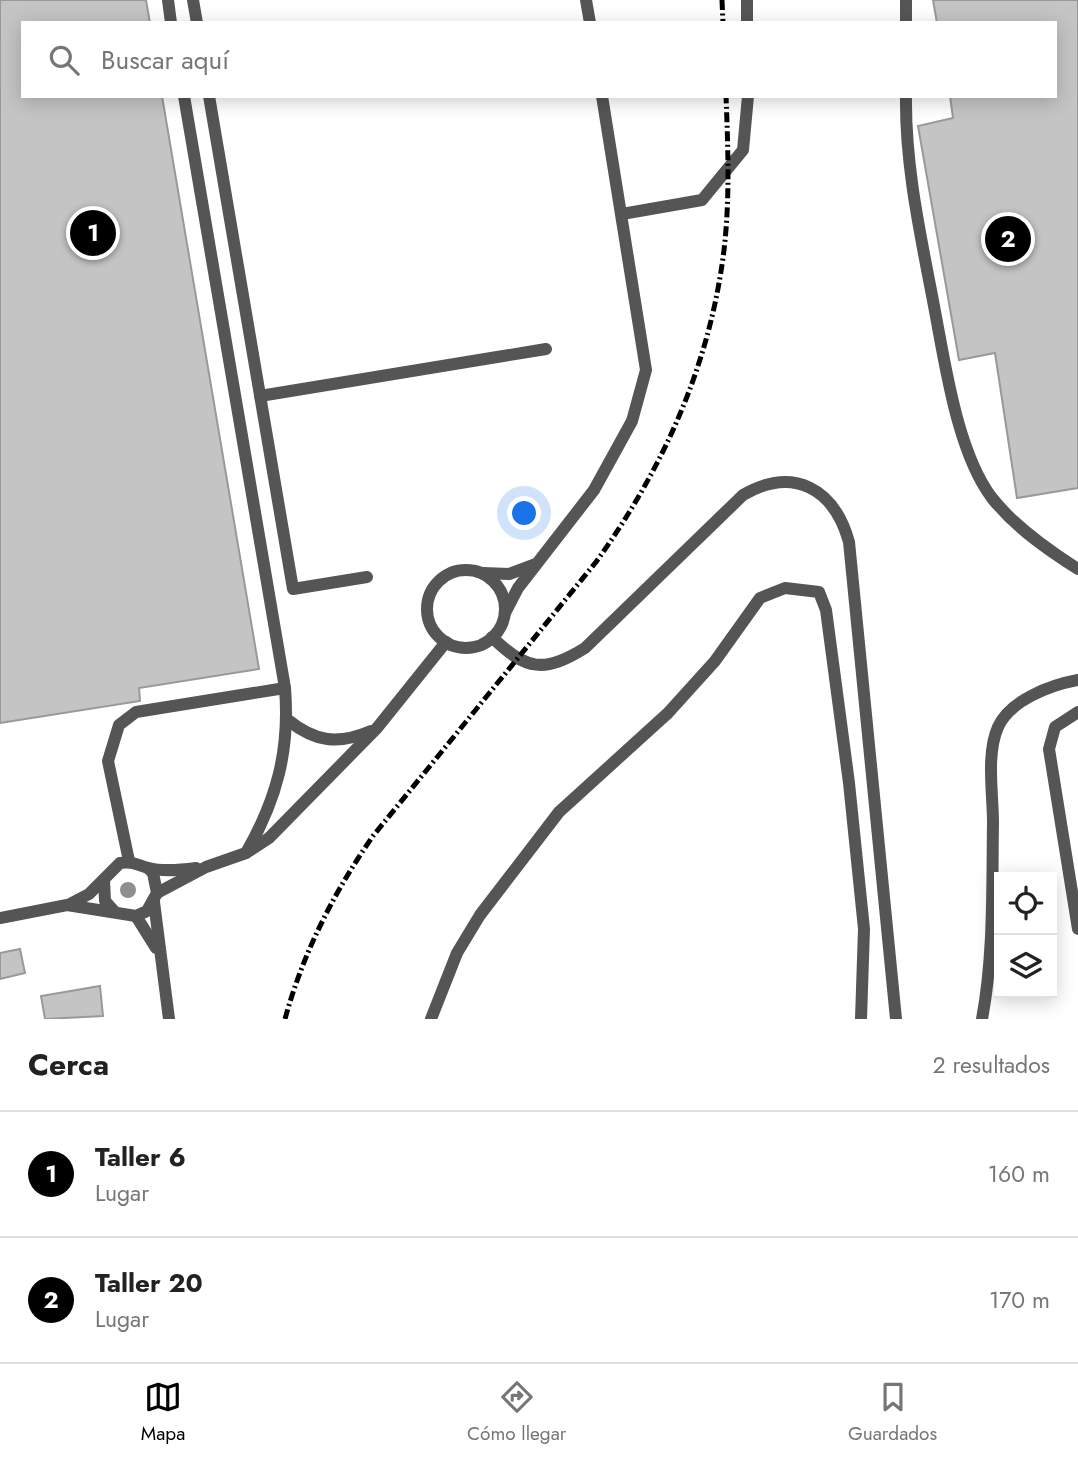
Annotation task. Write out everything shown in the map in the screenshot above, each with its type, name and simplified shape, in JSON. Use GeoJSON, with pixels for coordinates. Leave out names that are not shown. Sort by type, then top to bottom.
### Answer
{"type":"FeatureCollection","features":[{"type":"Feature","properties":{"kind":"lane"},"geometry":{"type":"LineString","coordinates":[[168,0],[172,21]]}},
{"type":"Feature","properties":{"kind":"lane"},"geometry":{"type":"LineString","coordinates":[[193,0],[197,21]]}},
{"type":"Feature","properties":{"kind":"lane"},"geometry":{"type":"LineString","coordinates":[[586,0],[590,21]]}},
{"type":"Feature","properties":{"kind":"lane"},"geometry":{"type":"LineString","coordinates":[[747,0],[747,21]]}},
{"type":"Feature","properties":{"kind":"lane"},"geometry":{"type":"LineString","coordinates":[[906,0],[906,21]]}},
{"type":"Feature","properties":{"kind":"lane"},"geometry":{"type":"LineString","coordinates":[[184,98],[285,688],[288,720],[285,753],[274,797],[246,853]]}},
{"type":"Feature","properties":{"kind":"lane"},"geometry":{"type":"LineString","coordinates":[[209,98],[293,589],[367,577]]}},
{"type":"Feature","properties":{"kind":"lane"},"geometry":{"type":"LineString","coordinates":[[537,564],[509,573],[455,571],[434,586],[428,597],[429,623],[446,642],[470,648],[492,637],[518,587],[537,564],[594,490],[632,421],[642,393],[646,370],[602,98]]}},
{"type":"Feature","properties":{"kind":"lane"},"geometry":{"type":"LineString","coordinates":[[622,214],[702,200],[743,150],[748,98]]}},
{"type":"Feature","properties":{"kind":"lane"},"geometry":{"type":"LineString","coordinates":[[906,98],[906,125],[919,225],[951,393],[965,444],[992,498],[1043,547],[1078,569]]}},
{"type":"Feature","properties":{"kind":"lane"},"geometry":{"type":"LineString","coordinates":[[261,396],[546,349]]}},
{"type":"Feature","properties":{"kind":"lane"},"geometry":{"type":"LineString","coordinates":[[492,637],[518,659],[540,667],[559,664],[584,648],[743,495],[763,484],[793,480],[828,501],[843,521],[849,542],[897,1019]]}},
{"type":"Feature","properties":{"kind":"lane"},"geometry":{"type":"LineString","coordinates":[[480,572],[499,589],[505,613]]}},
{"type":"Feature","properties":{"kind":"lane"},"geometry":{"type":"LineString","coordinates":[[431,1019],[457,953],[480,915],[559,812],[668,713],[715,661],[760,598],[785,588],[819,592],[826,610],[849,783],[864,929],[861,1019]]}},
{"type":"Feature","properties":{"kind":"lane"},"geometry":{"type":"LineString","coordinates":[[67,905],[136,916],[147,911],[155,898],[206,867],[246,853],[288,821],[377,728],[446,642]]}},
{"type":"Feature","properties":{"kind":"lane"},"geometry":{"type":"LineString","coordinates":[[982,1019],[992,878],[993,750],[998,727],[1013,708],[1057,684],[1078,680]]}},
{"type":"Feature","properties":{"kind":"lane"},"geometry":{"type":"LineString","coordinates":[[129,861],[108,761],[119,725],[135,712],[285,688]]}},
{"type":"Feature","properties":{"kind":"lane"},"geometry":{"type":"LineString","coordinates":[[1078,712],[1055,727],[1049,749],[1078,929]]}},
{"type":"Feature","properties":{"kind":"lane"},"geometry":{"type":"LineString","coordinates":[[288,720],[315,739],[330,741],[347,739],[377,728]]}},
{"type":"Feature","properties":{"kind":"lane"},"geometry":{"type":"LineString","coordinates":[[0,918],[67,905],[89,894],[104,880],[109,871],[120,863],[129,861],[148,868],[174,871],[206,867]]}},
{"type":"Feature","properties":{"kind":"lane"},"geometry":{"type":"LineString","coordinates":[[148,868],[156,883],[158,951],[169,1019]]}},
{"type":"Feature","properties":{"kind":"lane"},"geometry":{"type":"LineString","coordinates":[[104,880],[105,901],[114,911]]}},
{"type":"Feature","properties":{"kind":"lane"},"geometry":{"type":"LineString","coordinates":[[136,916],[158,951]]}},
{"type":"Feature","properties":{"kind":"building"},"geometry":{"type":"Polygon","coordinates":[[[0,0],[146,0],[150,21],[21,21],[21,98],[162,98],[259,669],[139,688],[140,701],[0,723],[0,0]]]}},
{"type":"Feature","properties":{"kind":"building"},"geometry":{"type":"Polygon","coordinates":[[[933,0],[1078,0],[1078,488],[1017,498],[995,353],[959,360],[918,126],[953,118],[950,98],[1057,98],[1057,21],[937,21],[933,0]]]}},
{"type":"Feature","properties":{"kind":"building"},"geometry":{"type":"Polygon","coordinates":[[[20,949],[25,973],[0,979],[0,953],[20,949]]]}},
{"type":"Feature","properties":{"kind":"building"},"geometry":{"type":"Polygon","coordinates":[[[100,986],[103,1016],[45,1019],[41,996],[100,986]]]}},
{"type":"Feature","properties":{"kind":"railway"},"geometry":{"type":"LineString","coordinates":[[722,0],[723,21]]}},
{"type":"Feature","properties":{"kind":"railway"},"geometry":{"type":"LineString","coordinates":[[285,1019],[310,947],[359,857],[373,836],[596,562],[620,527],[662,453],[695,375],[717,293],[727,212],[726,98]]}},
{"type":"Feature","properties":{"kind":"place","name":"Taller 6"},"geometry":{"type":"Point","coordinates":[93,233]}},
{"type":"Feature","properties":{"kind":"place","name":"Taller 20"},"geometry":{"type":"Point","coordinates":[1008,239]}}]}
